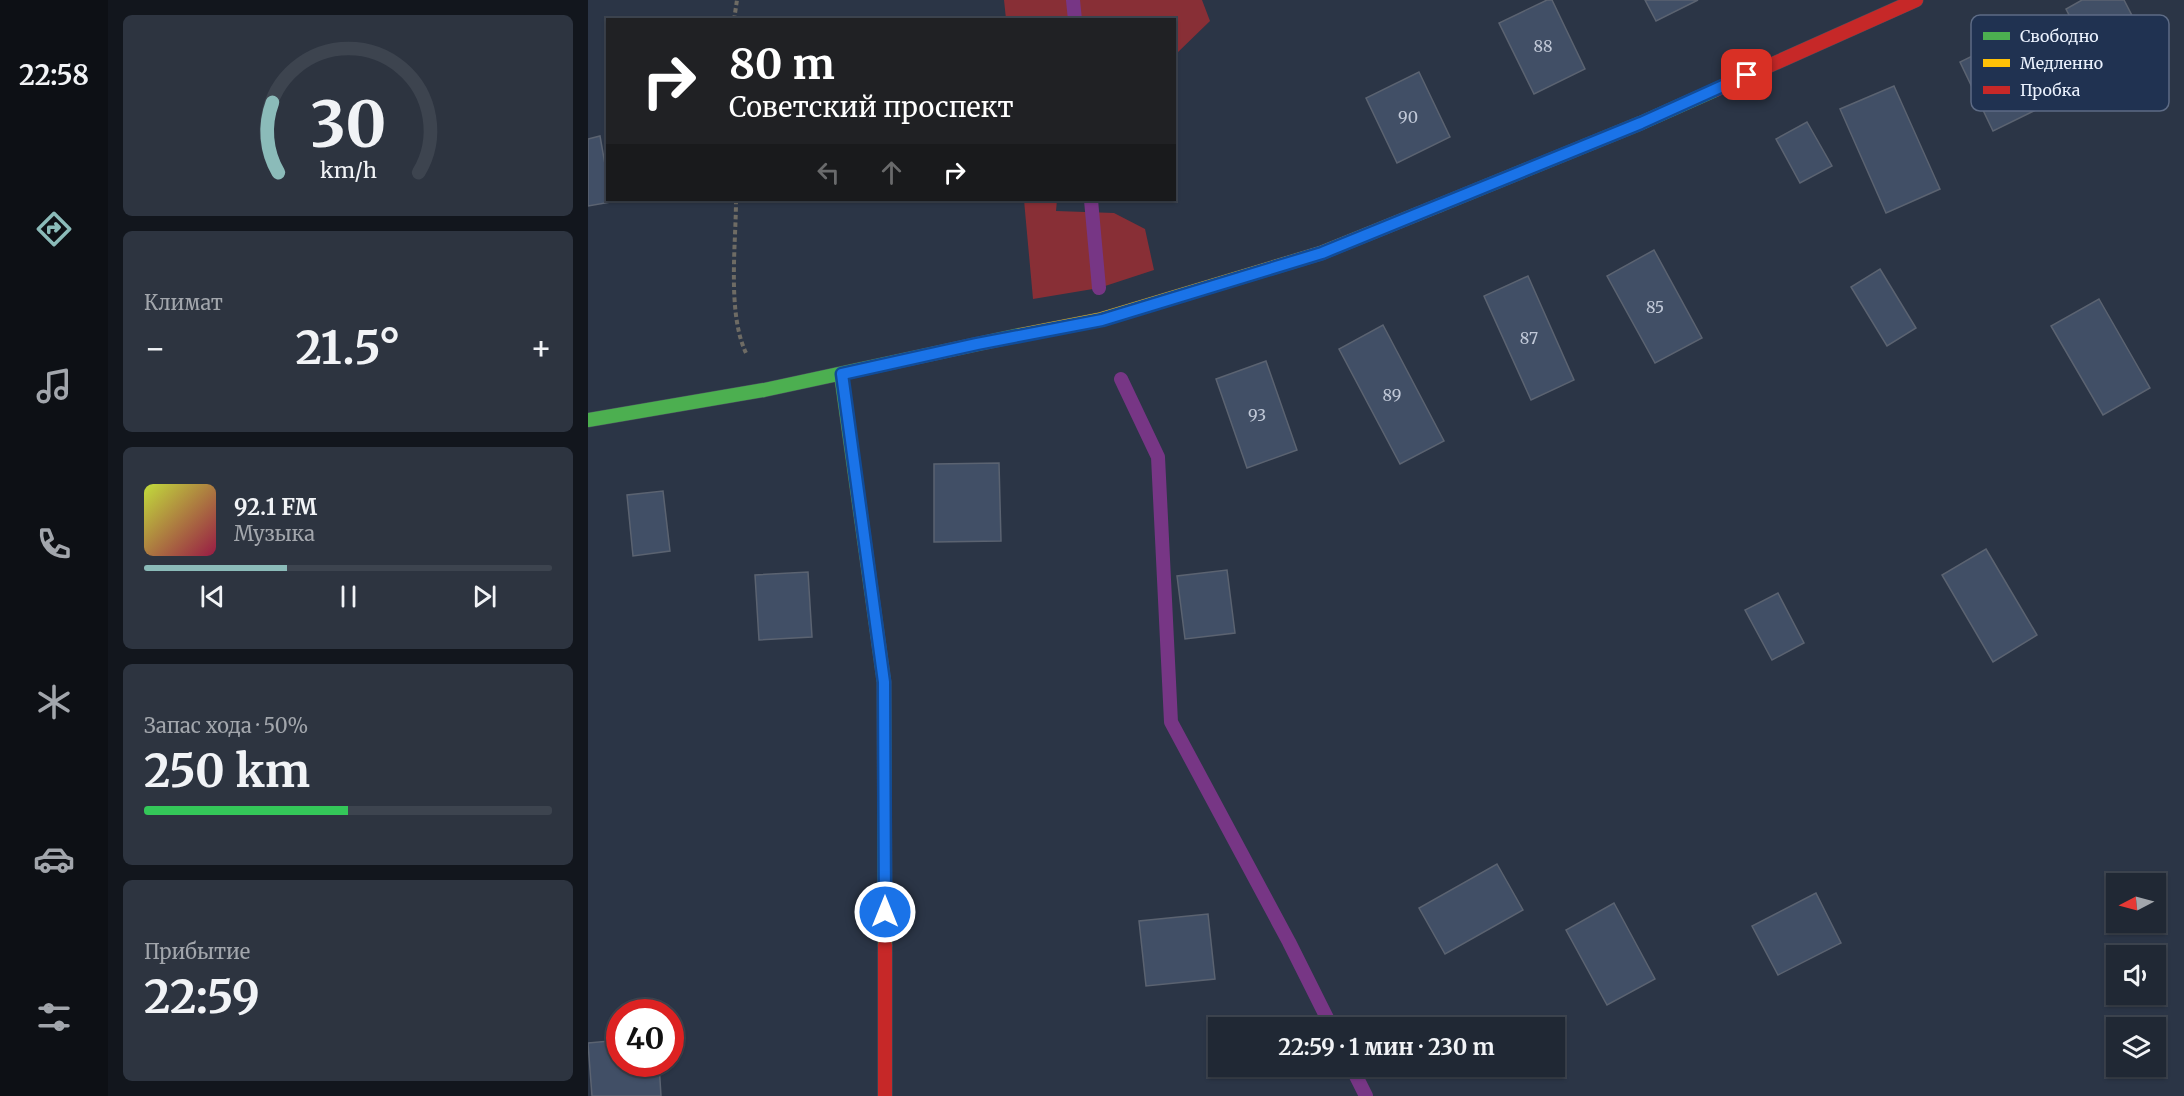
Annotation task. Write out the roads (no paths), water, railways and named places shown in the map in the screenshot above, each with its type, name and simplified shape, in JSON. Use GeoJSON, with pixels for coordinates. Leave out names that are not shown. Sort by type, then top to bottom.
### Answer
{"type":"FeatureCollection","features":[{"type":"Feature","properties":{"kind":"street"},"geometry":{"type":"LineString","coordinates":[[588,420],[764,390],[977,344],[1102,320],[1322,253],[1641,123],[1916,0]]}},
{"type":"Feature","properties":{"kind":"street"},"geometry":{"type":"LineString","coordinates":[[842,374],[884,682],[885,1096]]}},
{"type":"Feature","properties":{"kind":"waterway"},"geometry":{"type":"LineString","coordinates":[[1073,0],[1075,18]]}},
{"type":"Feature","properties":{"kind":"waterway"},"geometry":{"type":"LineString","coordinates":[[1091,201],[1099,288]]}},
{"type":"Feature","properties":{"kind":"waterway"},"geometry":{"type":"LineString","coordinates":[[1121,379],[1158,457],[1171,722],[1326,1017]]}},
{"type":"Feature","properties":{"kind":"waterway"},"geometry":{"type":"LineString","coordinates":[[1356,1077],[1366,1096]]}}]}
